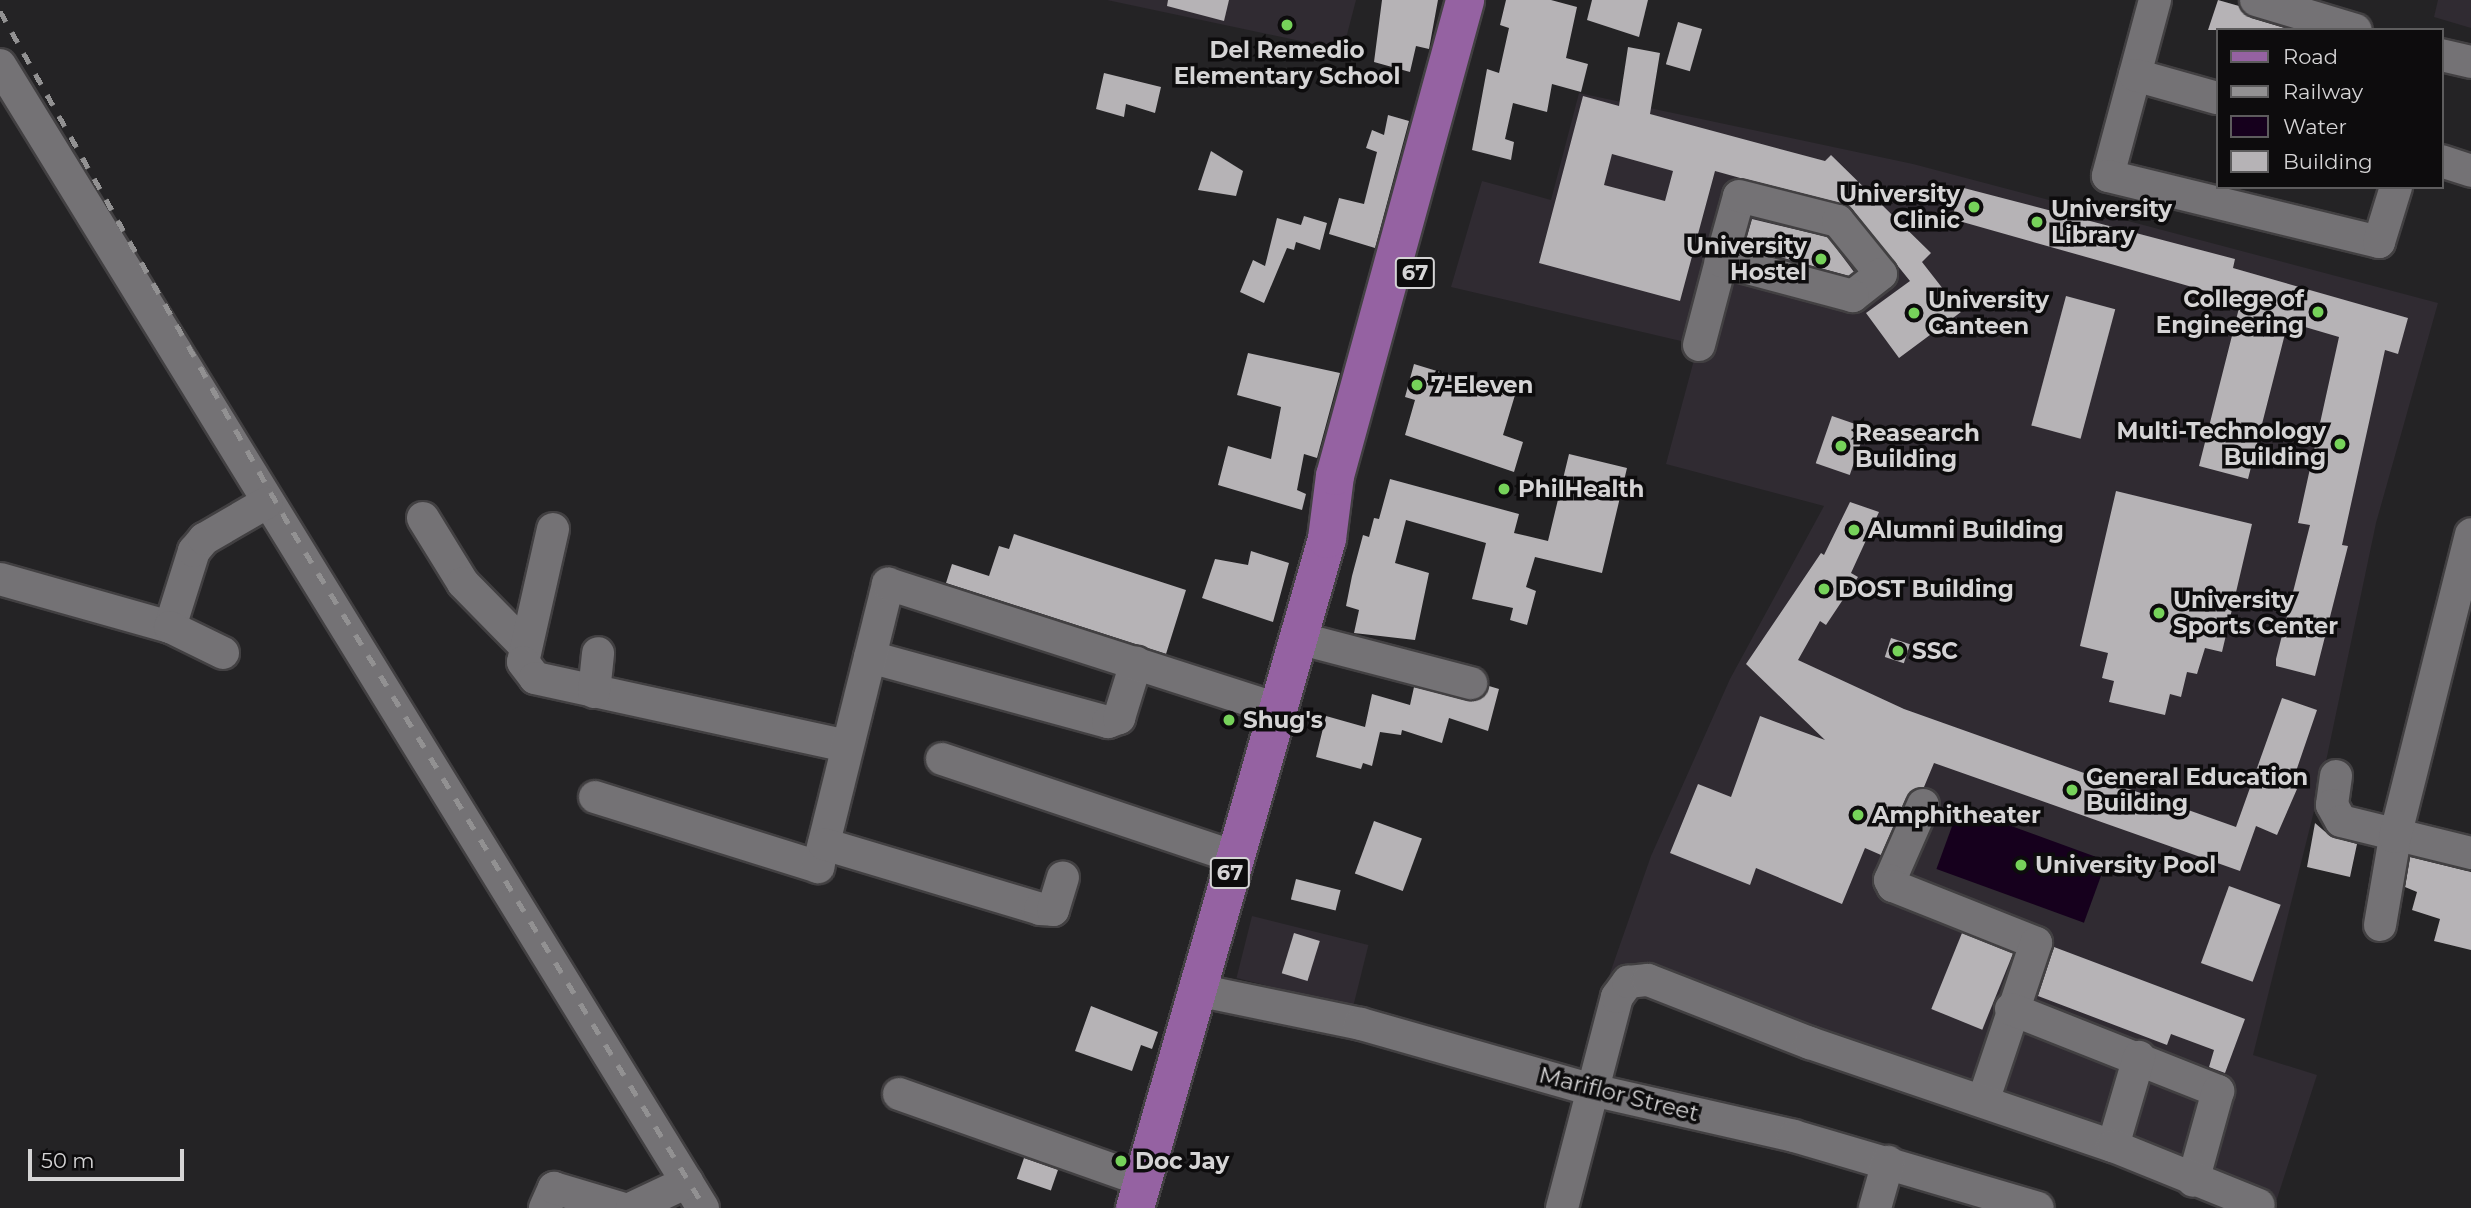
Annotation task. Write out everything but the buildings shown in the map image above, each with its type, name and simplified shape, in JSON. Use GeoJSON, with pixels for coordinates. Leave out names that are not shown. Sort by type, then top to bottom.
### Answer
{"type":"FeatureCollection","features":[{"type":"Feature","properties":{"kind":"main road","name":"67"},"geometry":{"type":"LineString","coordinates":[[1138,1194],[1327,539],[1332,486],[1465,0]]}},
{"type":"Feature","properties":{"kind":"main road","name":"67"},"geometry":{"type":"LineString","coordinates":[[1327,539],[1346,513],[1368,444],[1488,0]]}},
{"type":"Feature","properties":{"kind":"street"},"geometry":{"type":"LineString","coordinates":[[2155,0],[2108,176],[2379,242],[2395,189]]}},
{"type":"Feature","properties":{"kind":"street"},"geometry":{"type":"LineString","coordinates":[[2256,0],[2349,28]]}},
{"type":"Feature","properties":{"kind":"street"},"geometry":{"type":"LineString","coordinates":[[2443,55],[2471,62]]}},
{"type":"Feature","properties":{"kind":"street"},"geometry":{"type":"LineString","coordinates":[[0,65],[266,503],[695,1195],[632,1208]]}},
{"type":"Feature","properties":{"kind":"street"},"geometry":{"type":"LineString","coordinates":[[2135,75],[2216,98]]}},
{"type":"Feature","properties":{"kind":"street"},"geometry":{"type":"LineString","coordinates":[[2443,163],[2471,171]]}},
{"type":"Feature","properties":{"kind":"street"},"geometry":{"type":"LineString","coordinates":[[1699,345],[1721,261],[1739,196],[1838,221],[1881,274],[1853,296],[1721,261]]}},
{"type":"Feature","properties":{"kind":"street"},"geometry":{"type":"LineString","coordinates":[[170,627],[194,551],[204,539],[266,503]]}},
{"type":"Feature","properties":{"kind":"street"},"geometry":{"type":"LineString","coordinates":[[423,518],[463,583],[525,646]]}},
{"type":"Feature","properties":{"kind":"street"},"geometry":{"type":"LineString","coordinates":[[553,529],[523,662],[535,678],[845,746]]}},
{"type":"Feature","properties":{"kind":"street"},"geometry":{"type":"LineString","coordinates":[[2380,925],[2395,836],[2471,534]]}},
{"type":"Feature","properties":{"kind":"street"},"geometry":{"type":"LineString","coordinates":[[0,579],[170,627],[223,653]]}},
{"type":"Feature","properties":{"kind":"street"},"geometry":{"type":"LineString","coordinates":[[595,797],[818,867],[845,746],[888,584],[1278,709]]}},
{"type":"Feature","properties":{"kind":"street"},"geometry":{"type":"LineString","coordinates":[[1298,638],[1471,683]]}},
{"type":"Feature","properties":{"kind":"street"},"geometry":{"type":"LineString","coordinates":[[594,692],[598,653]]}},
{"type":"Feature","properties":{"kind":"street"},"geometry":{"type":"LineString","coordinates":[[870,657],[1108,722],[1119,718],[1136,663]]}},
{"type":"Feature","properties":{"kind":"street"},"geometry":{"type":"LineString","coordinates":[[942,759],[1235,857]]}},
{"type":"Feature","properties":{"kind":"street"},"geometry":{"type":"LineString","coordinates":[[2336,776],[2332,805],[2341,821],[2471,853]]}},
{"type":"Feature","properties":{"kind":"street"},"geometry":{"type":"LineString","coordinates":[[1923,805],[1890,880],[1893,886],[2034,939],[1983,1101]]}},
{"type":"Feature","properties":{"kind":"street"},"geometry":{"type":"LineString","coordinates":[[824,844],[1040,909],[1053,910],[1063,877]]}},
{"type":"Feature","properties":{"kind":"street"},"geometry":{"type":"LineString","coordinates":[[1562,1208],[1617,997],[1628,982],[1648,980],[1810,1043],[2113,1146],[2193,1181],[2259,1205]]}},
{"type":"Feature","properties":{"kind":"street","name":"Mariflor Street"},"geometry":{"type":"LineString","coordinates":[[1197,990],[1360,1024],[1592,1090],[1888,1162],[2038,1208]]}},
{"type":"Feature","properties":{"kind":"street"},"geometry":{"type":"LineString","coordinates":[[2011,1009],[2218,1091],[2193,1181]]}},
{"type":"Feature","properties":{"kind":"street"},"geometry":{"type":"LineString","coordinates":[[2113,1146],[2139,1058]]}},
{"type":"Feature","properties":{"kind":"street"},"geometry":{"type":"LineString","coordinates":[[899,1094],[1138,1194]]}},
{"type":"Feature","properties":{"kind":"street"},"geometry":{"type":"LineString","coordinates":[[1875,1208],[1888,1162]]}},
{"type":"Feature","properties":{"kind":"street"},"geometry":{"type":"LineString","coordinates":[[545,1208],[554,1188],[621,1208]]}},
{"type":"Feature","properties":{"kind":"shaded area","name":"Del Remedio Elementary School"},"geometry":{"type":"Polygon","coordinates":[[[1107,0],[1356,0],[1343,50],[1107,0]]]}},
{"type":"Feature","properties":{"kind":"shaded area"},"geometry":{"type":"Polygon","coordinates":[[[2438,0],[2471,0],[2471,28],[2434,17],[2438,0]]]}},
{"type":"Feature","properties":{"kind":"shaded area"},"geometry":{"type":"Polygon","coordinates":[[[1579,93],[1913,164],[2438,303],[2376,523],[2324,771],[2253,1055],[2317,1075],[2274,1208],[1608,979],[1651,856],[1730,679],[1824,506],[1666,464],[1698,345],[1451,287],[1482,181],[1551,200],[1579,93]]]}},
{"type":"Feature","properties":{"kind":"shaded area"},"geometry":{"type":"Polygon","coordinates":[[[1252,916],[1368,945],[1353,1007],[1237,978],[1252,916]]]}},
{"type":"Feature","properties":{"kind":"water","name":"University Pool"},"geometry":{"type":"Polygon","coordinates":[[[1959,807],[2107,861],[2084,923],[1936,869],[1959,807]]]}},
{"type":"Feature","properties":{"kind":"railway"},"geometry":{"type":"LineString","coordinates":[[0,11],[293,532],[705,1208]]}},
{"type":"Feature","properties":{"kind":"place","name":"Del Remedio Elementary School"},"geometry":{"type":"Point","coordinates":[1287,25]}},
{"type":"Feature","properties":{"kind":"place","name":"University Clinic"},"geometry":{"type":"Point","coordinates":[1974,207]}},
{"type":"Feature","properties":{"kind":"place","name":"University Library"},"geometry":{"type":"Point","coordinates":[2037,222]}},
{"type":"Feature","properties":{"kind":"place","name":"University Hostel"},"geometry":{"type":"Point","coordinates":[1821,259]}},
{"type":"Feature","properties":{"kind":"place","name":"College of Engineering"},"geometry":{"type":"Point","coordinates":[2318,312]}},
{"type":"Feature","properties":{"kind":"place","name":"University Canteen"},"geometry":{"type":"Point","coordinates":[1914,313]}},
{"type":"Feature","properties":{"kind":"place","name":"7-Eleven"},"geometry":{"type":"Point","coordinates":[1417,385]}},
{"type":"Feature","properties":{"kind":"place","name":"Multi-Technology Building"},"geometry":{"type":"Point","coordinates":[2340,444]}},
{"type":"Feature","properties":{"kind":"place","name":"Reasearch Building"},"geometry":{"type":"Point","coordinates":[1841,446]}},
{"type":"Feature","properties":{"kind":"place","name":"PhilHealth"},"geometry":{"type":"Point","coordinates":[1504,489]}},
{"type":"Feature","properties":{"kind":"place","name":"Alumni Building"},"geometry":{"type":"Point","coordinates":[1854,530]}},
{"type":"Feature","properties":{"kind":"place","name":"DOST Building"},"geometry":{"type":"Point","coordinates":[1824,589]}},
{"type":"Feature","properties":{"kind":"place","name":"University Sports Center"},"geometry":{"type":"Point","coordinates":[2159,613]}},
{"type":"Feature","properties":{"kind":"place","name":"SSC"},"geometry":{"type":"Point","coordinates":[1898,651]}},
{"type":"Feature","properties":{"kind":"place","name":"Shug's"},"geometry":{"type":"Point","coordinates":[1229,720]}},
{"type":"Feature","properties":{"kind":"place","name":"General Education Building"},"geometry":{"type":"Point","coordinates":[2072,790]}},
{"type":"Feature","properties":{"kind":"place","name":"Amphitheater"},"geometry":{"type":"Point","coordinates":[1858,815]}},
{"type":"Feature","properties":{"kind":"place","name":"University Pool"},"geometry":{"type":"Point","coordinates":[2021,865]}},
{"type":"Feature","properties":{"kind":"place","name":"Doc Jay"},"geometry":{"type":"Point","coordinates":[1121,1161]}}]}
